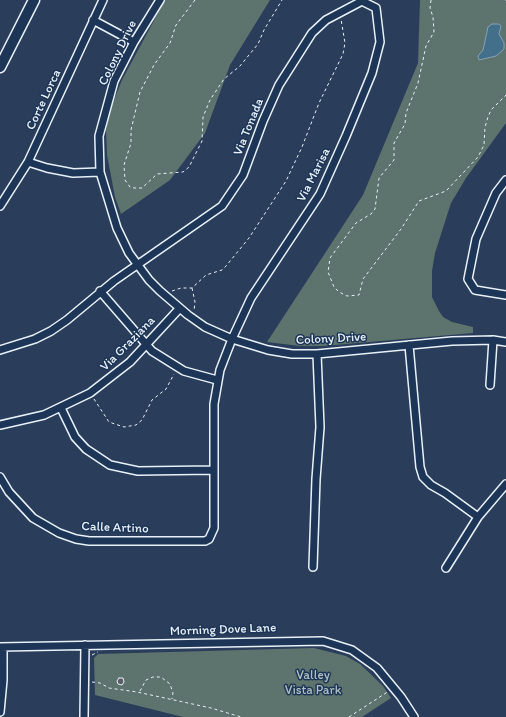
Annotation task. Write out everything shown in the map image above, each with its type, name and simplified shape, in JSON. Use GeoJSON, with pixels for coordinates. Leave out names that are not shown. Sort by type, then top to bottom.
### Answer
{"type":"FeatureCollection","features":[{"type":"Feature","properties":{"kind":"main road"},"geometry":{"type":"LineString","coordinates":[[0,67],[34,0]]}},
{"type":"Feature","properties":{"kind":"street","name":"Corte Lorca"},"geometry":{"type":"LineString","coordinates":[[0,206],[28,162],[103,0]]}},
{"type":"Feature","properties":{"kind":"street","name":"Colony Drive"},"geometry":{"type":"LineString","coordinates":[[160,0],[134,42],[114,81],[98,136],[100,172],[117,228],[138,265],[149,280],[166,297],[205,327],[232,339],[268,350],[292,354],[316,354],[472,340],[493,340],[506,342]]}},
{"type":"Feature","properties":{"kind":"street","name":"Via Tonada"},"geometry":{"type":"LineString","coordinates":[[0,350],[35,339],[51,331],[67,320],[100,292],[222,206],[243,175],[263,121],[279,85],[312,33],[326,20],[362,0],[376,8]]}},
{"type":"Feature","properties":{"kind":"street","name":"Via Marisa"},"geometry":{"type":"LineString","coordinates":[[205,541],[210,539],[214,528],[212,422],[217,380],[232,339],[251,298],[320,194],[346,136],[372,73],[380,42],[376,8]]}},
{"type":"Feature","properties":{"kind":"street"},"geometry":{"type":"LineString","coordinates":[[93,20],[134,42]]}},
{"type":"Feature","properties":{"kind":"street"},"geometry":{"type":"LineString","coordinates":[[28,162],[47,168],[73,173],[100,172]]}},
{"type":"Feature","properties":{"kind":"street"},"geometry":{"type":"LineString","coordinates":[[506,180],[496,193],[476,239],[468,279],[475,290],[506,295]]}},
{"type":"Feature","properties":{"kind":"street"},"geometry":{"type":"LineString","coordinates":[[100,292],[146,345],[163,359],[177,368],[196,375],[217,380]]}},
{"type":"Feature","properties":{"kind":"street","name":"Via Graziana"},"geometry":{"type":"LineString","coordinates":[[0,425],[44,415],[90,393],[111,379],[146,345],[179,308]]}},
{"type":"Feature","properties":{"kind":"street"},"geometry":{"type":"LineString","coordinates":[[490,385],[493,340]]}},
{"type":"Feature","properties":{"kind":"street"},"geometry":{"type":"LineString","coordinates":[[409,345],[420,467],[423,477],[431,485],[445,493],[478,518]]}},
{"type":"Feature","properties":{"kind":"street"},"geometry":{"type":"LineString","coordinates":[[314,567],[316,480],[320,427],[316,354]]}},
{"type":"Feature","properties":{"kind":"street"},"geometry":{"type":"LineString","coordinates":[[61,408],[75,437],[86,449],[110,465],[138,471],[213,470]]}},
{"type":"Feature","properties":{"kind":"street","name":"Calle Artino"},"geometry":{"type":"LineString","coordinates":[[0,477],[9,492],[33,518],[59,533],[76,539],[89,541],[205,541]]}},
{"type":"Feature","properties":{"kind":"street"},"geometry":{"type":"LineString","coordinates":[[446,568],[478,518],[506,484]]}},
{"type":"Feature","properties":{"kind":"street","name":"Morning Dove Lane"},"geometry":{"type":"LineString","coordinates":[[2,647],[323,641],[352,650],[377,668],[402,697],[414,717]]}},
{"type":"Feature","properties":{"kind":"street"},"geometry":{"type":"LineString","coordinates":[[84,715],[85,645]]}},
{"type":"Feature","properties":{"kind":"street"},"geometry":{"type":"LineString","coordinates":[[0,712],[4,680],[2,647]]}},
{"type":"Feature","properties":{"kind":"path"},"geometry":{"type":"LineString","coordinates":[[195,0],[176,25],[170,42],[154,65],[140,92],[131,130],[131,143],[124,165],[126,180],[130,187],[142,188],[157,174],[183,172],[189,166],[202,141],[203,117],[210,100],[224,79],[240,66],[258,44],[264,30],[282,0]]}},
{"type":"Feature","properties":{"kind":"path"},"geometry":{"type":"LineString","coordinates":[[431,0],[430,8],[433,17],[434,32],[426,46],[418,83],[406,112],[404,124],[394,143],[394,160],[379,178],[375,209],[371,214],[356,223],[330,258],[328,272],[334,287],[339,292],[350,296],[360,294],[363,279],[401,229],[419,201],[446,191],[478,157],[484,145],[485,127],[488,116],[491,110],[506,95]]}},
{"type":"Feature","properties":{"kind":"path"},"geometry":{"type":"LineString","coordinates":[[192,288],[206,275],[222,270],[233,258],[249,238],[286,180],[302,147],[319,103],[344,54],[345,43],[340,13]]}},
{"type":"Feature","properties":{"kind":"path"},"geometry":{"type":"LineString","coordinates":[[166,297],[174,290],[188,286],[192,288]]}},
{"type":"Feature","properties":{"kind":"path"},"geometry":{"type":"LineString","coordinates":[[192,288],[195,302],[192,318]]}},
{"type":"Feature","properties":{"kind":"path"},"geometry":{"type":"LineString","coordinates":[[90,393],[109,422],[124,427],[136,425],[142,420],[152,400],[166,389],[177,368]]}},
{"type":"Feature","properties":{"kind":"path"},"geometry":{"type":"LineString","coordinates":[[91,656],[98,652]]}},
{"type":"Feature","properties":{"kind":"path"},"geometry":{"type":"LineString","coordinates":[[92,676],[92,682],[100,683],[109,688],[140,692],[211,708],[240,717]]}},
{"type":"Feature","properties":{"kind":"path"},"geometry":{"type":"LineString","coordinates":[[140,692],[146,680],[153,676],[161,677],[170,684],[173,693],[172,700]]}},
{"type":"Feature","properties":{"kind":"path"},"geometry":{"type":"LineString","coordinates":[[349,717],[390,690]]}},
{"type":"Feature","properties":{"kind":"green space"},"geometry":{"type":"Polygon","coordinates":[[[165,0],[270,0],[230,65],[205,133],[170,180],[121,214],[115,197],[107,155],[106,130],[109,112],[122,80],[165,0]]]}},
{"type":"Feature","properties":{"kind":"green space"},"geometry":{"type":"Polygon","coordinates":[[[420,0],[506,0],[506,123],[466,178],[451,203],[435,253],[432,271],[432,297],[439,311],[443,317],[452,322],[473,327],[473,333],[323,346],[300,346],[267,342],[363,195],[418,63],[420,0]]]}},
{"type":"Feature","properties":{"kind":"green space","name":"Valley Vista Park"},"geometry":{"type":"Polygon","coordinates":[[[314,648],[346,656],[360,664],[383,686],[391,698],[362,717],[183,717],[95,695],[94,658],[98,654],[314,648]]]}},
{"type":"Feature","properties":{"kind":"water"},"geometry":{"type":"Polygon","coordinates":[[[492,24],[499,24],[501,26],[499,34],[504,43],[504,49],[496,56],[479,60],[478,56],[483,50],[488,27],[492,24]]]}},
{"type":"Feature","properties":{"kind":"building"},"geometry":{"type":"Polygon","coordinates":[[[119,678],[123,678],[124,682],[122,685],[118,684],[117,681],[119,678]]]}}]}
